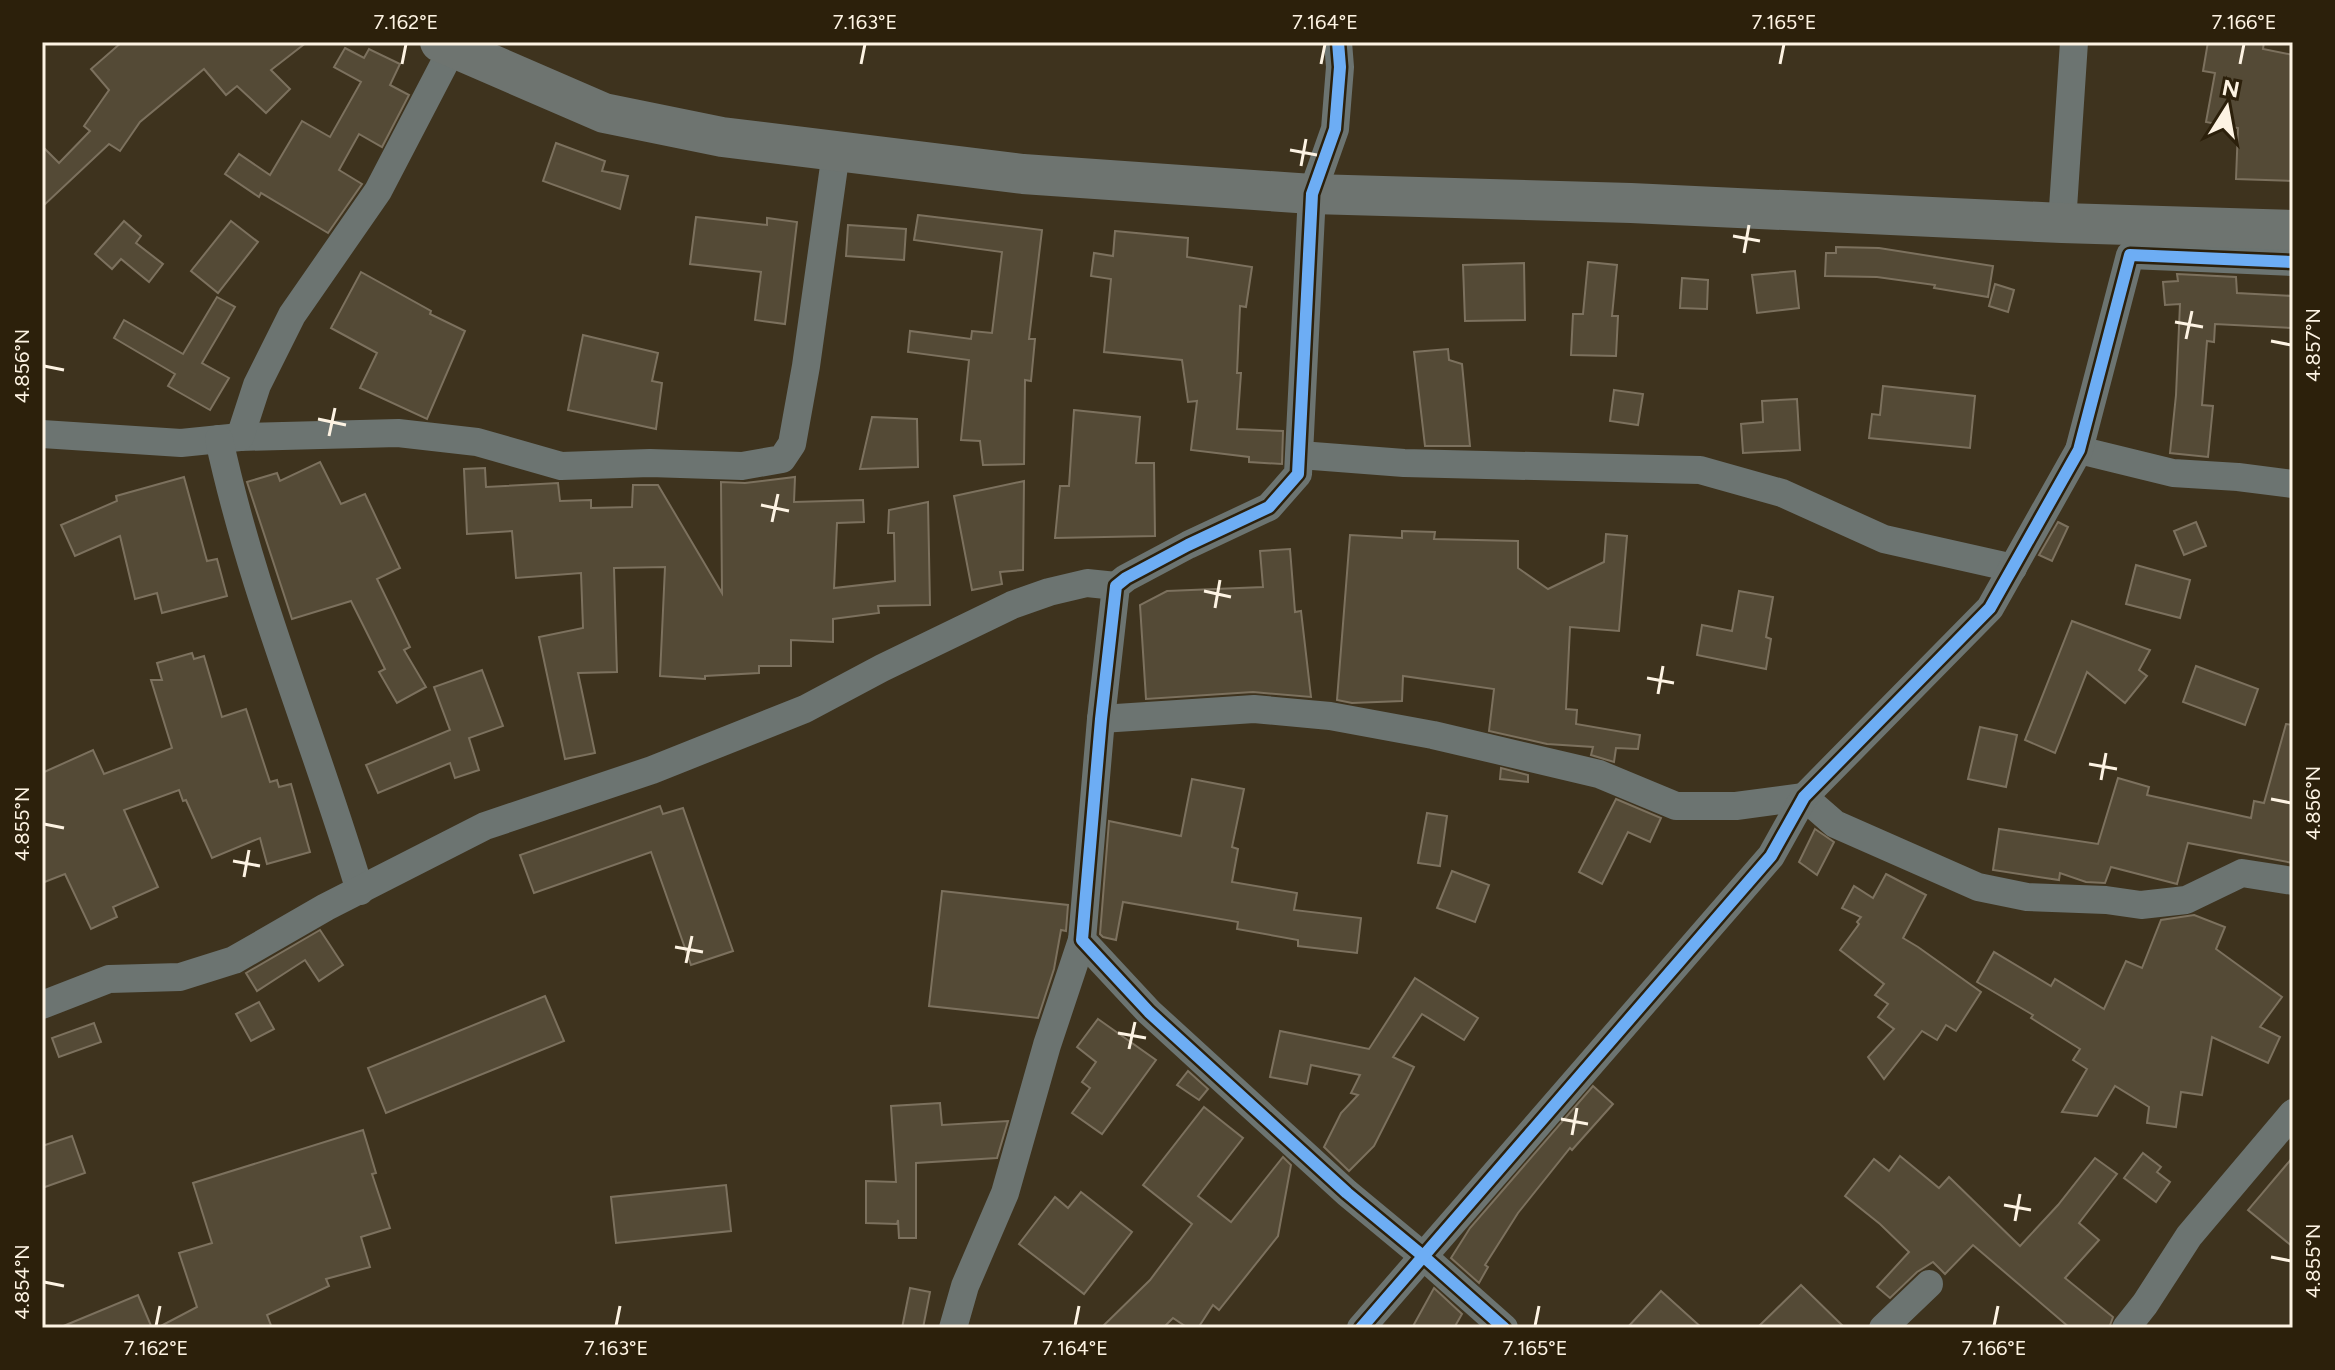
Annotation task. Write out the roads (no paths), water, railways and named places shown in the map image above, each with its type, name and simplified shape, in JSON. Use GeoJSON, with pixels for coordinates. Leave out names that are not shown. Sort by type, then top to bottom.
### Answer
{"type":"FeatureCollection","features":[{"type":"Feature","properties":{"kind":"main road"},"geometry":{"type":"LineString","coordinates":[[446,46],[604,113],[722,137],[1023,174],[1312,194],[1631,203],[2062,223],[2293,230]]}},
{"type":"Feature","properties":{"kind":"street"},"geometry":{"type":"LineString","coordinates":[[42,1005],[109,979],[180,977],[234,960],[485,826],[652,770],[805,709],[1012,605],[1087,583],[1116,586],[1188,545],[1269,507],[1298,474],[1312,194],[1335,129],[1340,67],[1338,42]]}},
{"type":"Feature","properties":{"kind":"street"},"geometry":{"type":"LineString","coordinates":[[2062,223],[2074,42]]}},
{"type":"Feature","properties":{"kind":"street"},"geometry":{"type":"LineString","coordinates":[[360,891],[332,796],[234,511],[230,438],[292,315],[378,191],[446,46]]}},
{"type":"Feature","properties":{"kind":"street"},"geometry":{"type":"LineString","coordinates":[[42,434],[181,443],[230,438],[398,433],[477,442],[561,466],[650,463],[742,466],[782,459],[792,444],[823,260],[836,152]]}},
{"type":"Feature","properties":{"kind":"street"},"geometry":{"type":"LineString","coordinates":[[1361,1328],[1771,856],[1804,797],[1990,608],[2079,450],[2130,255],[2293,262]]}},
{"type":"Feature","properties":{"kind":"street"},"geometry":{"type":"LineString","coordinates":[[2079,450],[2173,473],[2293,484]]}},
{"type":"Feature","properties":{"kind":"street"},"geometry":{"type":"LineString","coordinates":[[1300,455],[1404,463],[1700,470],[1782,493],[1884,539],[2013,568]]}},
{"type":"Feature","properties":{"kind":"street"},"geometry":{"type":"LineString","coordinates":[[953,1328],[965,1286],[1005,1193],[1047,1045],[1082,940],[1116,586]]}},
{"type":"Feature","properties":{"kind":"street"},"geometry":{"type":"LineString","coordinates":[[1101,719],[1254,709],[1330,716],[1460,741],[1599,774],[1676,806],[1736,806],[1804,797],[1835,824],[1978,887],[2027,897],[2106,900],[2141,905],[2186,900],[2242,873],[2293,881]]}},
{"type":"Feature","properties":{"kind":"street"},"geometry":{"type":"LineString","coordinates":[[1082,940],[1149,1012],[1347,1193],[1504,1328]]}},
{"type":"Feature","properties":{"kind":"street"},"geometry":{"type":"LineString","coordinates":[[2126,1328],[2189,1236],[2293,1113]]}},
{"type":"Feature","properties":{"kind":"street"},"geometry":{"type":"LineString","coordinates":[[1883,1328],[1929,1284]]}}]}
